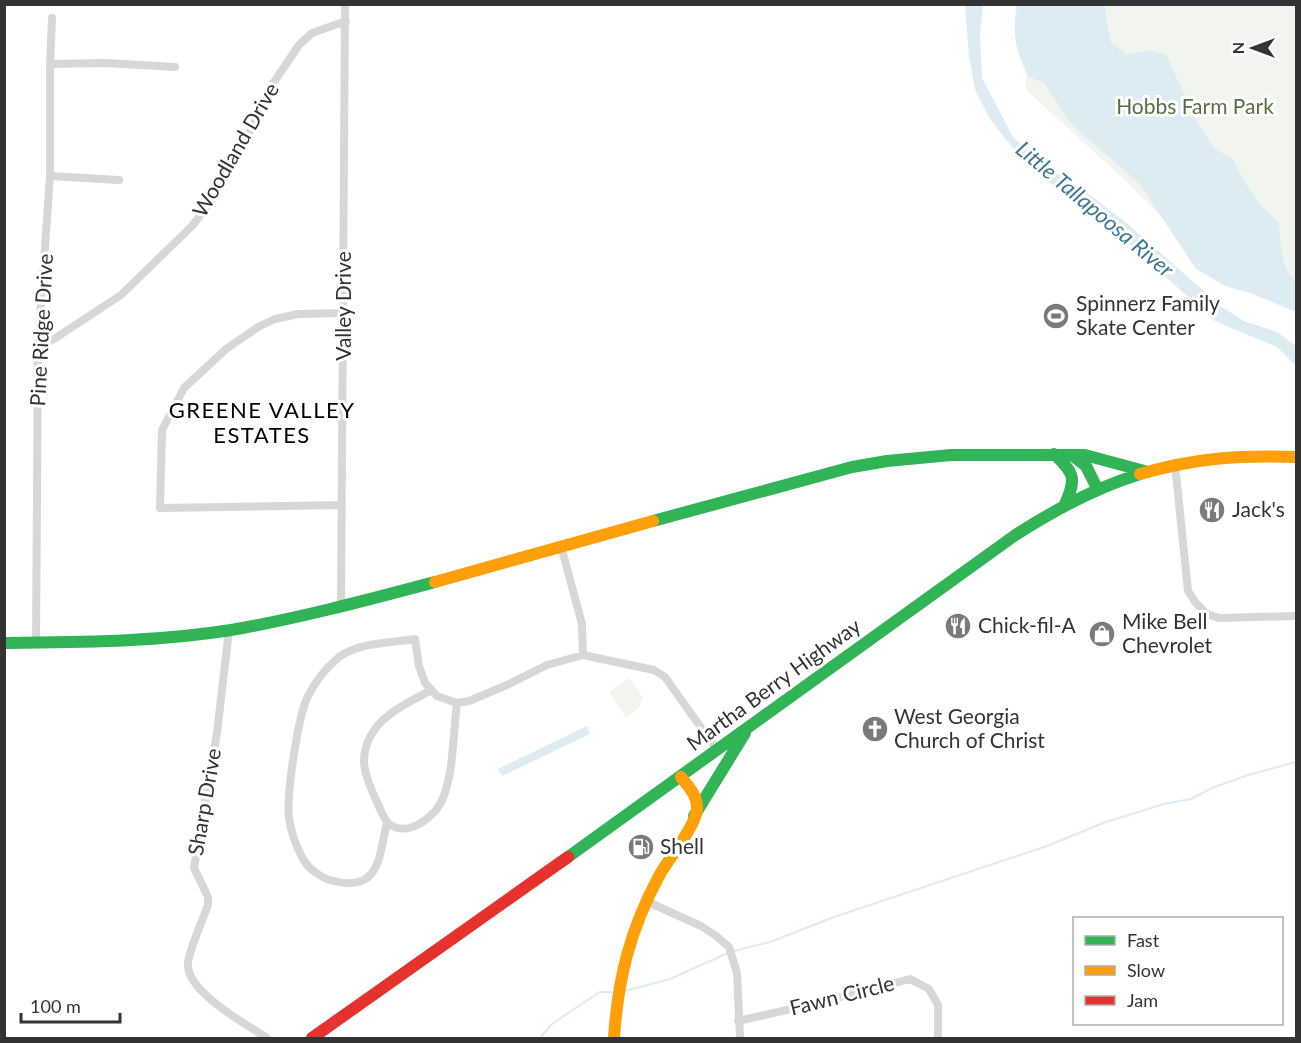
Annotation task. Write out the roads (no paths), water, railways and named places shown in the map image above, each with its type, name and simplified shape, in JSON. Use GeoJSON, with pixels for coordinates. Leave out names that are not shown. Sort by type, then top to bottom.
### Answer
{"type":"FeatureCollection","features":[{"type":"Feature","properties":{"kind":"main road"},"geometry":{"type":"LineString","coordinates":[[4,643],[122,641],[229,630],[341,607],[852,467],[887,461],[951,455],[1054,454],[1148,472]]}},
{"type":"Feature","properties":{"kind":"main road"},"geometry":{"type":"LineString","coordinates":[[1054,454],[1070,469],[1074,477],[1074,487],[1065,504]]}},
{"type":"Feature","properties":{"kind":"main road","name":"Martha Berry Highway"},"geometry":{"type":"LineString","coordinates":[[312,1038],[681,777],[1014,536],[1065,504],[1098,490],[1175,464],[1240,456],[1296,457]]}},
{"type":"Feature","properties":{"kind":"main road"},"geometry":{"type":"LineString","coordinates":[[1081,458],[1092,474],[1098,490]]}},
{"type":"Feature","properties":{"kind":"main road"},"geometry":{"type":"LineString","coordinates":[[614,1038],[616,1002],[623,961],[630,938],[646,901],[694,816],[748,728]]}},
{"type":"Feature","properties":{"kind":"main road"},"geometry":{"type":"LineString","coordinates":[[681,777],[696,798],[697,808],[694,816]]}},
{"type":"Feature","properties":{"kind":"street","name":"Valley Drive"},"geometry":{"type":"LineString","coordinates":[[341,607],[345,4]]}},
{"type":"Feature","properties":{"kind":"street","name":"Pine Ridge Drive"},"geometry":{"type":"LineString","coordinates":[[36,643],[38,346],[50,176],[52,18]]}},
{"type":"Feature","properties":{"kind":"street","name":"Woodland Drive"},"geometry":{"type":"LineString","coordinates":[[38,346],[51,341],[121,295],[192,226],[213,199],[272,86],[299,45],[312,33],[346,21]]}},
{"type":"Feature","properties":{"kind":"street"},"geometry":{"type":"LineString","coordinates":[[50,64],[106,63],[175,68]]}},
{"type":"Feature","properties":{"kind":"street"},"geometry":{"type":"LineString","coordinates":[[50,176],[119,180]]}},
{"type":"Feature","properties":{"kind":"street"},"geometry":{"type":"LineString","coordinates":[[342,505],[160,508],[162,430],[184,388],[226,349],[258,327],[275,319],[298,314],[344,313]]}},
{"type":"Feature","properties":{"kind":"street"},"geometry":{"type":"LineString","coordinates":[[1175,464],[1188,591],[1196,603],[1207,614],[1219,618],[1296,616]]}},
{"type":"Feature","properties":{"kind":"street"},"geometry":{"type":"LineString","coordinates":[[561,546],[582,624],[583,655]]}},
{"type":"Feature","properties":{"kind":"street","name":"Sharp Drive"},"geometry":{"type":"LineString","coordinates":[[229,630],[217,734],[194,868],[208,897],[208,905],[188,963],[189,974],[197,988],[267,1038]]}},
{"type":"Feature","properties":{"kind":"street"},"geometry":{"type":"LineString","coordinates":[[431,690],[384,718],[373,731],[366,748],[364,776],[387,822],[378,863],[370,877],[358,884],[327,880],[302,859],[291,827],[289,806],[300,718],[318,680],[340,657],[358,648],[415,639],[419,666],[425,684],[431,690],[436,696],[457,703],[469,701],[507,685],[547,665],[583,655],[654,670],[665,678],[717,750]]}},
{"type":"Feature","properties":{"kind":"street"},"geometry":{"type":"LineString","coordinates":[[387,822],[404,828],[417,825],[428,819],[443,799],[448,781],[457,703]]}},
{"type":"Feature","properties":{"kind":"street"},"geometry":{"type":"LineString","coordinates":[[646,901],[701,926],[729,947],[737,973],[740,1038]]}},
{"type":"Feature","properties":{"kind":"street","name":"Fawn Circle"},"geometry":{"type":"LineString","coordinates":[[738,1021],[910,979],[929,988],[938,1005],[938,1038]]}},
{"type":"Feature","properties":{"kind":"water","name":"Little Tallapoosa River"},"geometry":{"type":"Polygon","coordinates":[[[965,5],[983,5],[980,35],[982,78],[1013,137],[1045,166],[1086,192],[1124,221],[1222,307],[1244,321],[1277,332],[1296,346],[1296,366],[1277,347],[1215,321],[1081,201],[1048,182],[1013,148],[990,119],[975,90],[969,56],[965,5]]]}},
{"type":"Feature","properties":{"kind":"water"},"geometry":{"type":"Polygon","coordinates":[[[1017,5],[1104,5],[1111,43],[1127,55],[1149,50],[1166,55],[1200,127],[1214,148],[1233,160],[1247,186],[1263,208],[1279,223],[1284,263],[1296,281],[1296,312],[1250,293],[1225,286],[1196,269],[1139,183],[1073,126],[1044,83],[1029,77],[1016,42],[1017,5]]]}},
{"type":"Feature","properties":{"kind":"water"},"geometry":{"type":"Polygon","coordinates":[[[587,726],[590,734],[502,776],[498,769],[587,726]]]}},
{"type":"Feature","properties":{"kind":"waterway"},"geometry":{"type":"LineString","coordinates":[[734,951],[770,942],[834,917],[1047,846],[1103,823],[1164,804],[1191,799],[1212,788],[1248,775],[1296,762]]}},
{"type":"Feature","properties":{"kind":"waterway"},"geometry":{"type":"LineString","coordinates":[[621,992],[670,979],[728,953]]}},
{"type":"Feature","properties":{"kind":"waterway"},"geometry":{"type":"LineString","coordinates":[[540,1038],[552,1024],[600,992],[612,992]]}},
{"type":"Feature","properties":{"kind":"place","name":"Spinnerz Family Skate Center"},"geometry":{"type":"Point","coordinates":[1056,316]}},
{"type":"Feature","properties":{"kind":"place","name":"Jack's"},"geometry":{"type":"Point","coordinates":[1212,510]}},
{"type":"Feature","properties":{"kind":"place","name":"Chick-fil-A"},"geometry":{"type":"Point","coordinates":[958,626]}},
{"type":"Feature","properties":{"kind":"place","name":"Mike Bell Chevrolet"},"geometry":{"type":"Point","coordinates":[1102,634]}},
{"type":"Feature","properties":{"kind":"place","name":"West Georgia Church of Christ"},"geometry":{"type":"Point","coordinates":[875,729]}},
{"type":"Feature","properties":{"kind":"place","name":"Shell"},"geometry":{"type":"Point","coordinates":[641,847]}},
{"type":"Feature","properties":{"kind":"district","name":"GREENE VALLEY ESTATES"},"geometry":{"type":"Point","coordinates":[262,422]}},
{"type":"Feature","properties":{"kind":"park label","name":"Hobbs Farm Park"},"geometry":{"type":"Point","coordinates":[1195,107]}}]}
